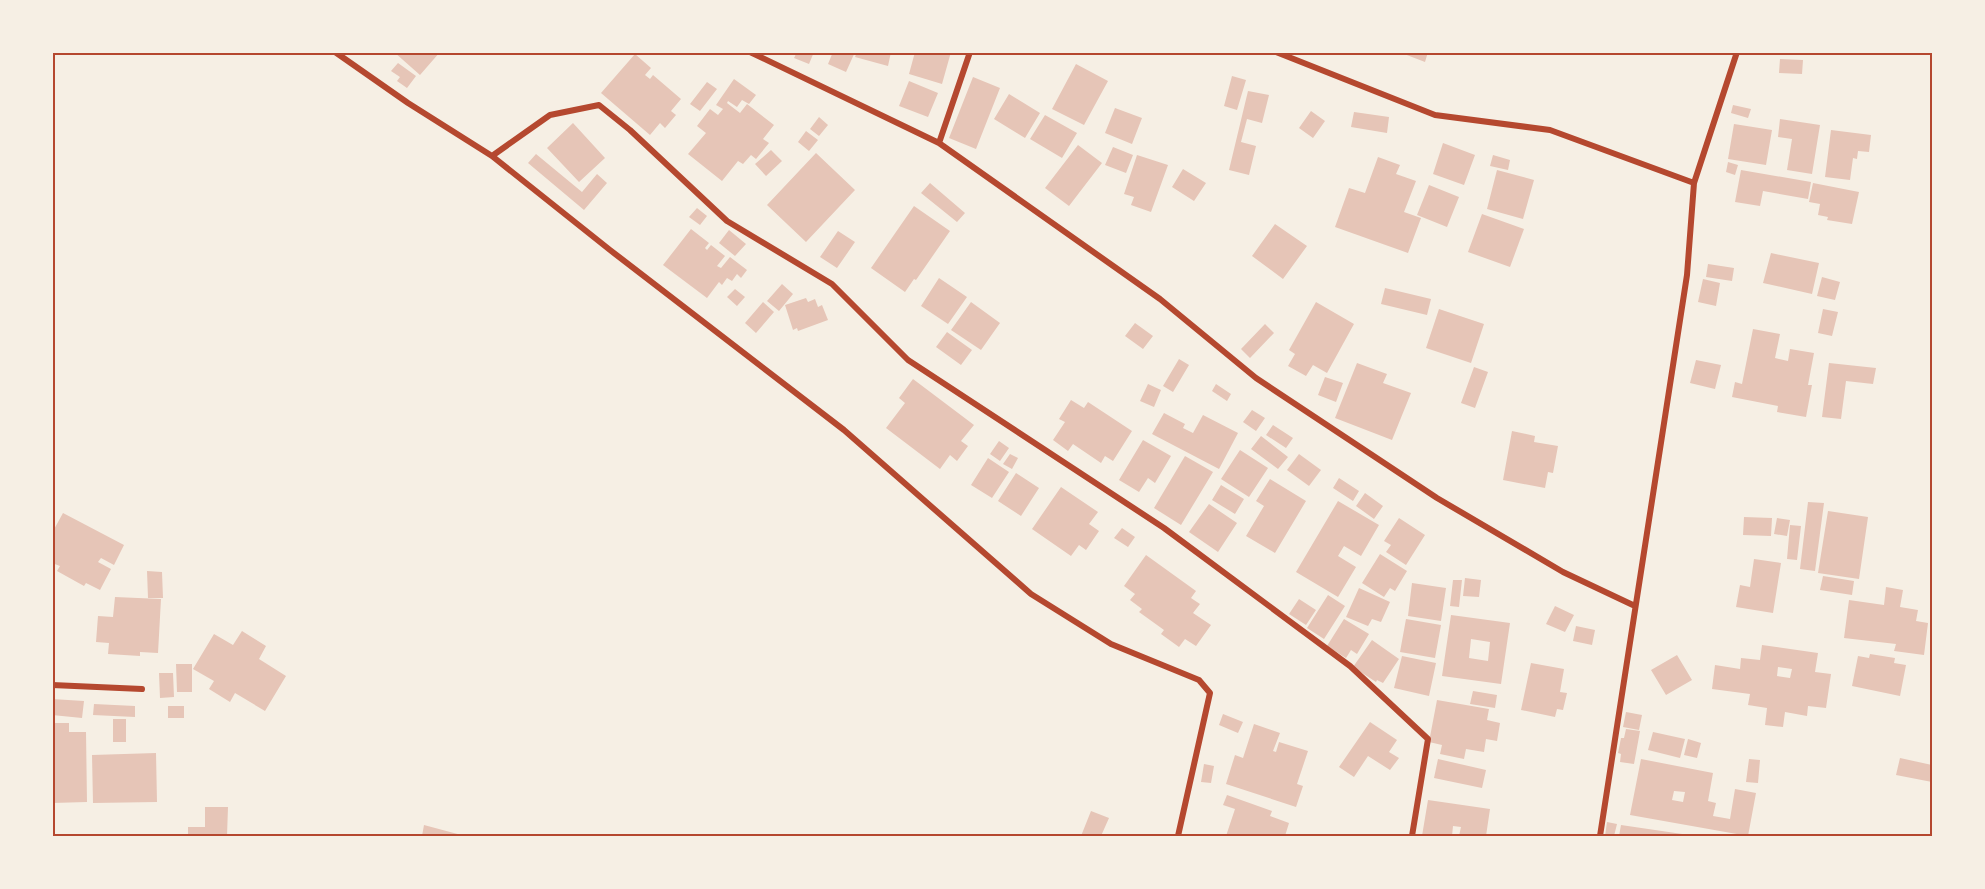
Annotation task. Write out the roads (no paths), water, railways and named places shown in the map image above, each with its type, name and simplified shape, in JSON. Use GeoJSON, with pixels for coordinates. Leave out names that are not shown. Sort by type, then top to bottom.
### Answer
{"type":"FeatureCollection","features":[{"type":"Feature","properties":{"kind":"street"},"geometry":{"type":"LineString","coordinates":[[334,52],[408,103],[492,156],[844,430],[1031,594],[1111,644],[1199,681],[1210,693],[1178,837]]}},
{"type":"Feature","properties":{"kind":"street"},"geometry":{"type":"LineString","coordinates":[[750,52],[939,142],[1160,299],[1265,384],[1437,498],[1563,572],[1635,606]]}},
{"type":"Feature","properties":{"kind":"street"},"geometry":{"type":"LineString","coordinates":[[939,142],[970,52]]}},
{"type":"Feature","properties":{"kind":"street"},"geometry":{"type":"LineString","coordinates":[[1276,52],[1435,115],[1550,130],[1694,183]]}},
{"type":"Feature","properties":{"kind":"street"},"geometry":{"type":"LineString","coordinates":[[1600,837],[1687,275],[1694,183],[1737,52]]}},
{"type":"Feature","properties":{"kind":"street"},"geometry":{"type":"LineString","coordinates":[[492,156],[550,116],[599,105],[630,130],[727,221],[832,284],[908,360],[1164,528],[1350,666],[1428,739],[1412,837]]}},
{"type":"Feature","properties":{"kind":"street"},"geometry":{"type":"LineString","coordinates":[[52,686],[142,688]]}}]}
